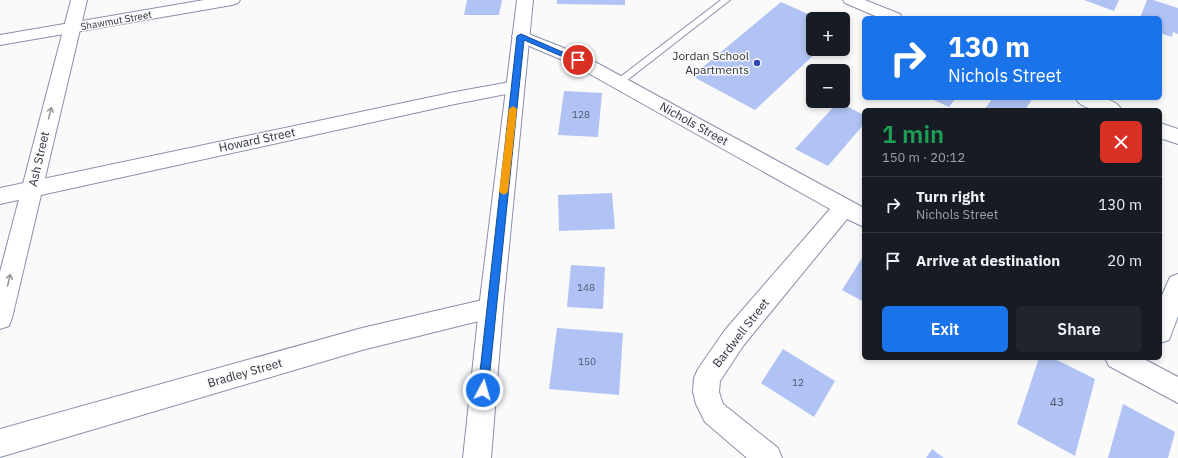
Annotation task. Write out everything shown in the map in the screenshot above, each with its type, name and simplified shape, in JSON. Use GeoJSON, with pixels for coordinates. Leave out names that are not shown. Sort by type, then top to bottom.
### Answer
{"type":"FeatureCollection","features":[{"type":"Feature","properties":{"kind":"street","name":"Ash Street"},"geometry":{"type":"LineString","coordinates":[[0,318],[79,0]]}},
{"type":"Feature","properties":{"kind":"street","name":"Shawmut Street"},"geometry":{"type":"LineString","coordinates":[[0,40],[232,0]]}},
{"type":"Feature","properties":{"kind":"street"},"geometry":{"type":"LineString","coordinates":[[477,458],[524,0]]}},
{"type":"Feature","properties":{"kind":"street"},"geometry":{"type":"LineString","coordinates":[[851,0],[889,16]]}},
{"type":"Feature","properties":{"kind":"street","name":"Nichols Street"},"geometry":{"type":"LineString","coordinates":[[521,36],[578,60],[854,212]]}},
{"type":"Feature","properties":{"kind":"street","name":"Howard Street"},"geometry":{"type":"LineString","coordinates":[[0,196],[455,98],[515,87]]}},
{"type":"Feature","properties":{"kind":"street"},"geometry":{"type":"LineString","coordinates":[[1089,100],[1108,108]]}},
{"type":"Feature","properties":{"kind":"street"},"geometry":{"type":"LineString","coordinates":[[1162,131],[1178,137]]}},
{"type":"Feature","properties":{"kind":"street","name":"Bardwell Street"},"geometry":{"type":"LineString","coordinates":[[768,458],[714,413],[709,404],[706,392],[707,378],[734,338],[854,212]]}},
{"type":"Feature","properties":{"kind":"street"},"geometry":{"type":"LineString","coordinates":[[1162,327],[1178,284]]}},
{"type":"Feature","properties":{"kind":"street","name":"Bradley Street"},"geometry":{"type":"LineString","coordinates":[[0,443],[362,339],[492,308]]}},
{"type":"Feature","properties":{"kind":"street"},"geometry":{"type":"LineString","coordinates":[[1126,360],[1147,365],[1178,391]]}},
{"type":"Feature","properties":{"kind":"lane"},"geometry":{"type":"LineString","coordinates":[[618,83],[726,0]]}},
{"type":"Feature","properties":{"kind":"building"},"geometry":{"type":"Polygon","coordinates":[[[467,0],[502,0],[499,15],[464,15],[467,0]]]}},
{"type":"Feature","properties":{"kind":"building"},"geometry":{"type":"Polygon","coordinates":[[[557,0],[625,0],[625,5],[557,4],[557,0]]]}},
{"type":"Feature","properties":{"kind":"building"},"geometry":{"type":"Polygon","coordinates":[[[1084,0],[1119,0],[1114,11],[1084,0]]]}},
{"type":"Feature","properties":{"kind":"building"},"geometry":{"type":"Polygon","coordinates":[[[1147,0],[1153,0],[1178,8],[1178,34],[1173,32],[1172,37],[1162,34],[1162,16],[1141,16],[1147,0]]]}},
{"type":"Feature","properties":{"kind":"building","name":"Jordan School Apartments"},"geometry":{"type":"Polygon","coordinates":[[[781,2],[806,13],[806,56],[813,56],[755,110],[692,76],[781,2]]]}},
{"type":"Feature","properties":{"kind":"building"},"geometry":{"type":"Polygon","coordinates":[[[564,91],[602,93],[598,137],[558,135],[564,91]]]}},
{"type":"Feature","properties":{"kind":"building"},"geometry":{"type":"Polygon","coordinates":[[[933,100],[954,100],[949,107],[933,100]]]}},
{"type":"Feature","properties":{"kind":"building"},"geometry":{"type":"Polygon","coordinates":[[[992,100],[1032,100],[1026,108],[986,108],[992,100]]]}},
{"type":"Feature","properties":{"kind":"building"},"geometry":{"type":"Polygon","coordinates":[[[833,108],[850,108],[862,114],[862,126],[828,166],[795,149],[833,108]]]}},
{"type":"Feature","properties":{"kind":"building"},"geometry":{"type":"Polygon","coordinates":[[[612,193],[615,229],[559,231],[558,195],[612,193]]]}},
{"type":"Feature","properties":{"kind":"building"},"geometry":{"type":"Polygon","coordinates":[[[862,258],[862,301],[842,290],[862,258]]]}},
{"type":"Feature","properties":{"kind":"building"},"geometry":{"type":"Polygon","coordinates":[[[571,265],[605,267],[603,309],[567,307],[571,265]]]}},
{"type":"Feature","properties":{"kind":"building"},"geometry":{"type":"Polygon","coordinates":[[[557,328],[623,333],[619,395],[549,389],[557,328]]]}},
{"type":"Feature","properties":{"kind":"building"},"geometry":{"type":"Polygon","coordinates":[[[783,349],[835,381],[814,417],[761,383],[783,349]]]}},
{"type":"Feature","properties":{"kind":"building"},"geometry":{"type":"Polygon","coordinates":[[[1038,360],[1057,360],[1095,379],[1075,456],[1017,424],[1038,360]]]}},
{"type":"Feature","properties":{"kind":"building"},"geometry":{"type":"Polygon","coordinates":[[[1123,404],[1175,432],[1168,458],[1108,458],[1123,404]]]}},
{"type":"Feature","properties":{"kind":"building"},"geometry":{"type":"Polygon","coordinates":[[[932,449],[944,458],[926,458],[932,449]]]}},
{"type":"Feature","properties":{"kind":"slow traffic"},"geometry":{"type":"LineString","coordinates":[[504,192],[513,109]]}},
{"type":"Feature","properties":{"kind":"place","name":"Jordan School Apartments"},"geometry":{"type":"Point","coordinates":[757,63]}},
{"type":"Feature","properties":{"kind":"route"},"geometry":{"type":"LineString","coordinates":[[483,390],[521,36],[578,60]]}}]}
